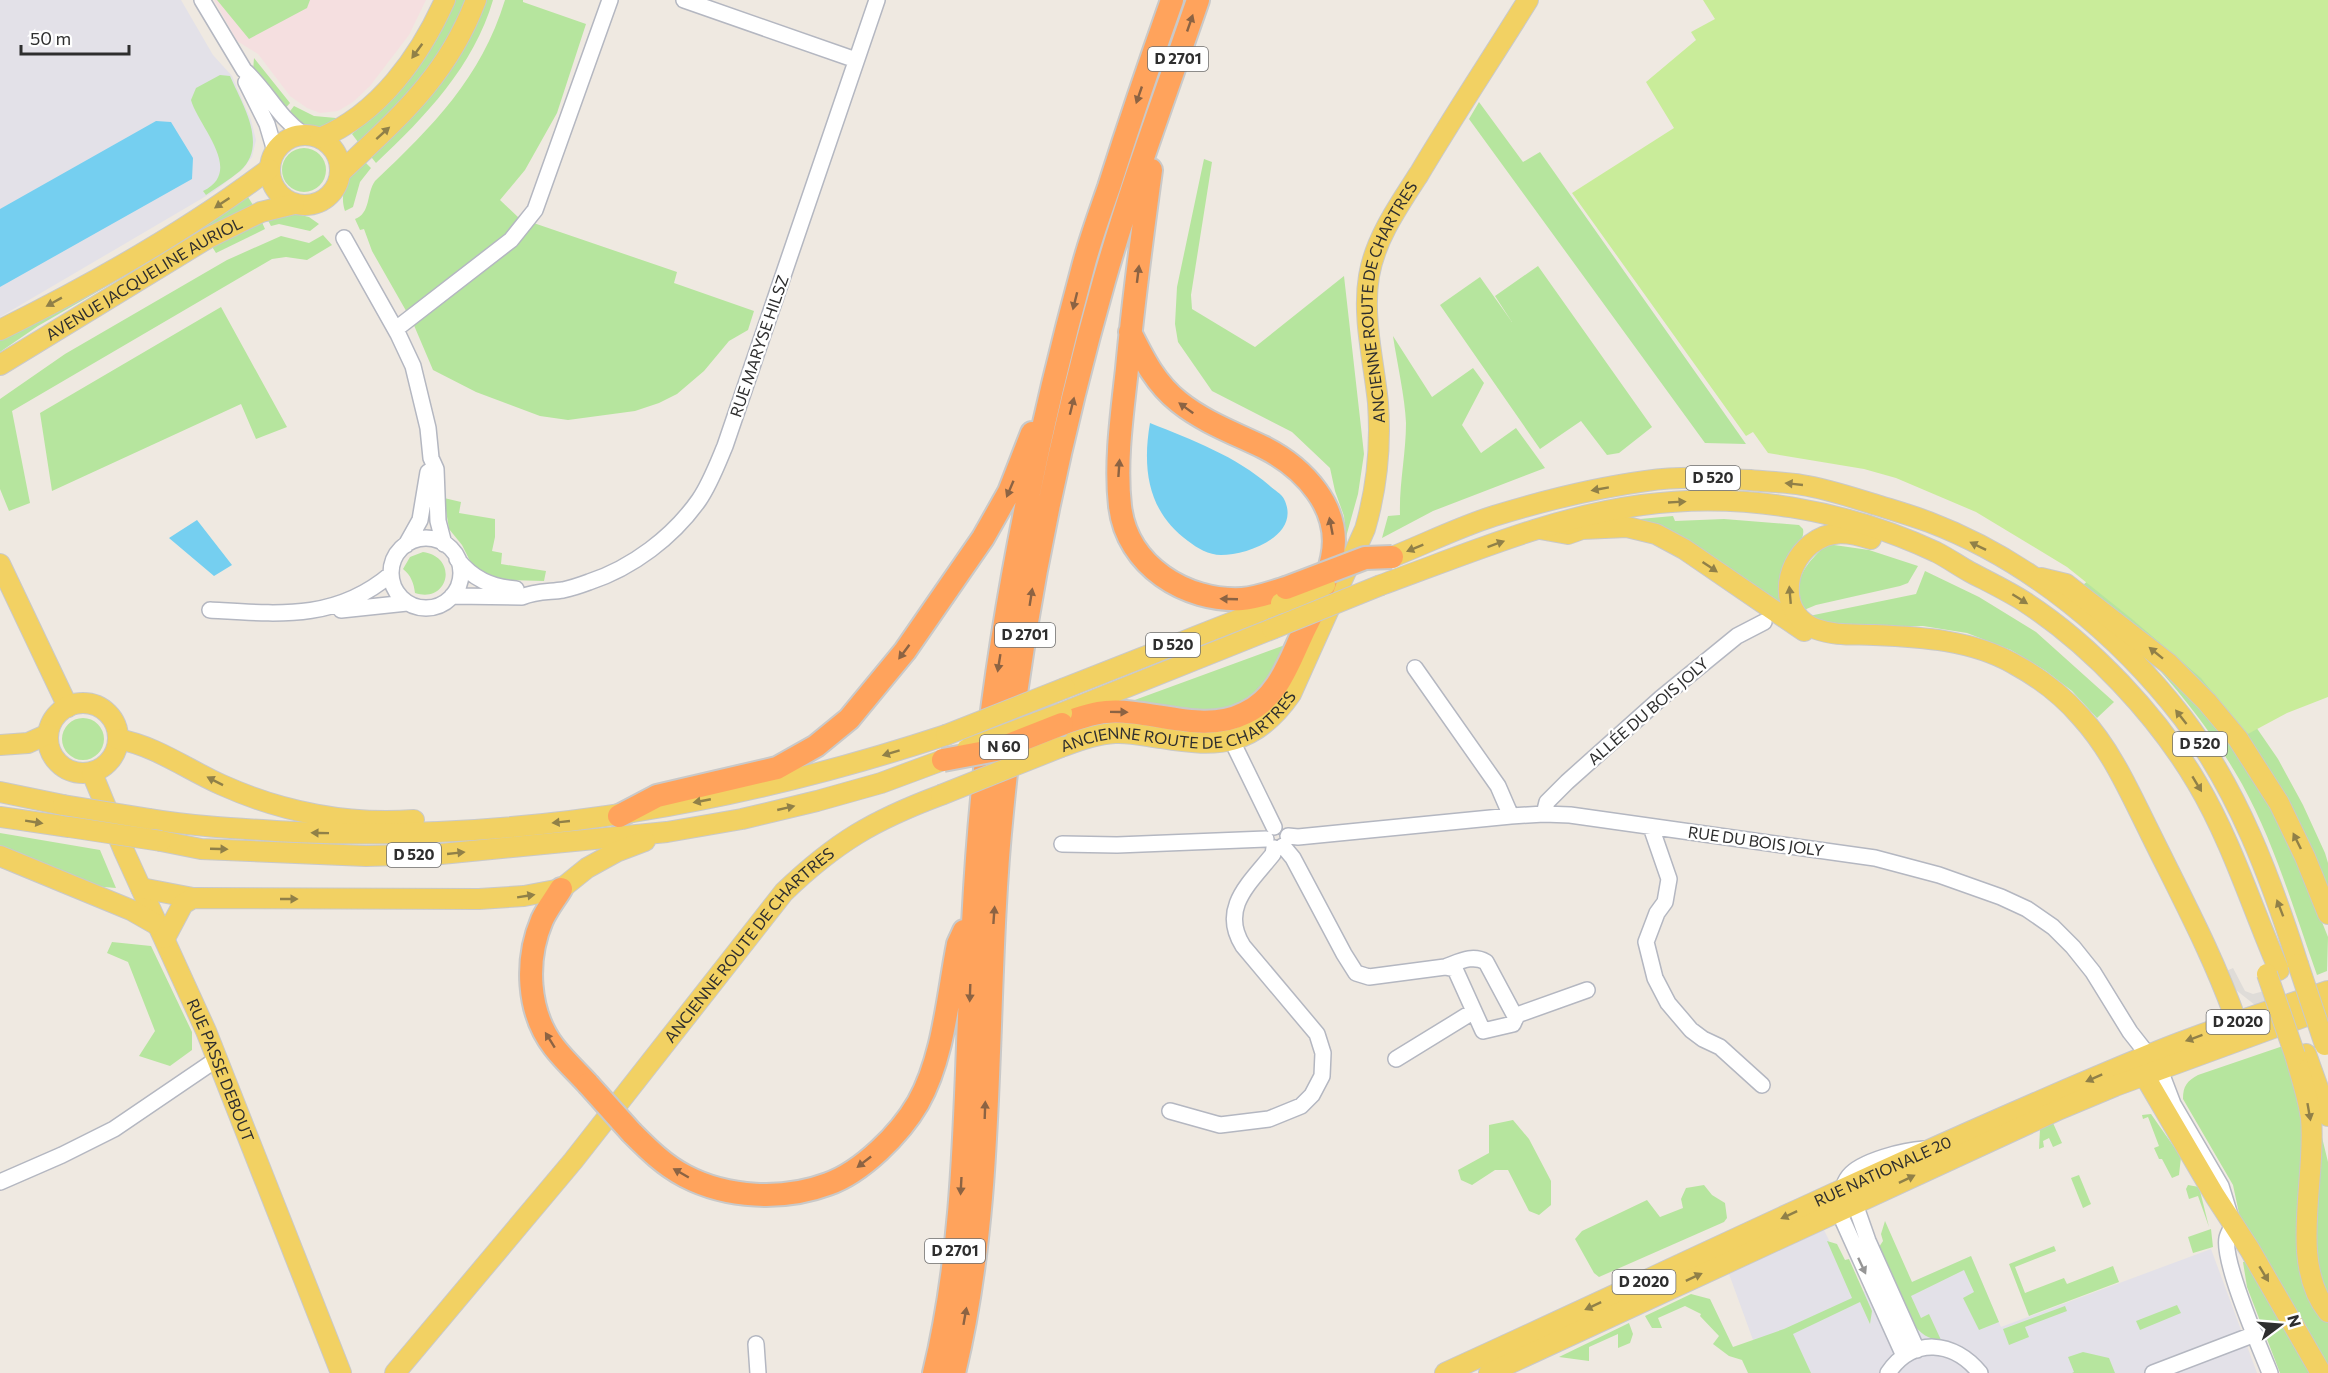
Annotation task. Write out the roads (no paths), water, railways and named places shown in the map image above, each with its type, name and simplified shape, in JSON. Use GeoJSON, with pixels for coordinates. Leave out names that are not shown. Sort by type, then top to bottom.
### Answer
{"type":"FeatureCollection","features":[{"type":"Feature","properties":{"kind":"highway","name":"D 2701"},"geometry":{"type":"LineString","coordinates":[[934,1373],[946,1314],[959,1223],[965,1127],[972,914],[982,796],[1012,583],[1046,420],[1083,265],[1172,0]]}},
{"type":"Feature","properties":{"kind":"highway","name":"D 2701"},"geometry":{"type":"LineString","coordinates":[[954,1373],[967,1307],[978,1228],[993,924],[1002,811],[1034,576],[1053,479],[1104,279],[1198,0]]}},
{"type":"Feature","properties":{"kind":"highway"},"geometry":{"type":"LineString","coordinates":[[1157,117],[1130,332],[1118,482],[1120,508],[1134,548],[1152,567],[1182,589],[1224,599],[1284,595],[1365,558],[1392,557]]}},
{"type":"Feature","properties":{"kind":"highway"},"geometry":{"type":"LineString","coordinates":[[1062,718],[1106,712],[1131,712],[1201,721],[1219,721],[1233,718],[1259,705],[1269,696],[1286,670],[1314,611],[1333,557],[1329,518],[1320,496],[1305,476],[1278,455],[1209,422],[1176,400],[1149,370],[1130,332]]}},
{"type":"Feature","properties":{"kind":"highway"},"geometry":{"type":"LineString","coordinates":[[620,816],[657,796],[777,768],[816,746],[849,719],[905,651],[983,538],[1009,492],[1030,435],[1046,420]]}},
{"type":"Feature","properties":{"kind":"highway","name":"N 60"},"geometry":{"type":"LineString","coordinates":[[943,760],[996,750],[1062,718]]}},
{"type":"Feature","properties":{"kind":"highway"},"geometry":{"type":"LineString","coordinates":[[561,889],[543,919],[533,945],[531,973],[533,1000],[540,1022],[553,1046],[658,1159],[686,1176],[711,1186],[745,1195],[786,1193],[828,1184],[853,1170],[897,1132],[918,1102],[934,1068],[958,944],[972,914]]}},
{"type":"Feature","properties":{"kind":"main road"},"geometry":{"type":"LineString","coordinates":[[445,0],[423,42],[389,87],[359,116],[312,136],[288,139],[272,160],[270,176],[276,190],[287,201],[309,205],[320,202],[330,195],[338,179],[403,115],[432,80],[462,33],[476,0]]}},
{"type":"Feature","properties":{"kind":"main road","name":"ANCIENNE ROUTE DE CHARTRES"},"geometry":{"type":"LineString","coordinates":[[395,1373],[573,1161],[784,892],[813,864],[845,840],[876,822],[1092,736],[1114,733],[1207,744],[1232,741],[1267,721],[1283,706],[1291,694],[1365,529],[1370,511],[1378,454],[1378,405],[1369,321],[1368,282],[1376,248],[1437,143],[1528,0]]}},
{"type":"Feature","properties":{"kind":"main road"},"geometry":{"type":"LineString","coordinates":[[312,136],[327,143],[337,156],[338,179]]}},
{"type":"Feature","properties":{"kind":"main road","name":"AVENUE JACQUELINE AURIOL"},"geometry":{"type":"LineString","coordinates":[[0,330],[144,252],[218,206],[272,160]]}},
{"type":"Feature","properties":{"kind":"main road","name":"AVENUE JACQUELINE AURIOL"},"geometry":{"type":"LineString","coordinates":[[0,365],[208,238],[261,212],[294,204]]}},
{"type":"Feature","properties":{"kind":"main road","name":"D 520"},"geometry":{"type":"LineString","coordinates":[[1392,557],[1491,517],[1572,494],[1647,480],[1710,477],[1801,484],[1858,499],[1931,523],[1987,550],[2029,575],[2069,603],[2147,676],[2184,720],[2217,770],[2242,816],[2266,870],[2326,1050]]}},
{"type":"Feature","properties":{"kind":"main road","name":"D 520"},"geometry":{"type":"LineString","coordinates":[[1062,718],[1382,585],[1566,519],[1642,505],[1698,501],[1754,503],[1820,513],[1861,523],[1939,553],[1968,572],[2026,603],[2069,635],[2131,695],[2196,781],[2229,846],[2258,923],[2300,1054],[2328,1116]]}},
{"type":"Feature","properties":{"kind":"main road"},"geometry":{"type":"LineString","coordinates":[[1538,528],[1568,534],[1582,529],[1627,527],[1656,534],[1684,549],[1787,621],[1829,642],[1870,642],[1912,637]]}},
{"type":"Feature","properties":{"kind":"main road"},"geometry":{"type":"LineString","coordinates":[[1968,572],[1850,533],[1834,533],[1810,545],[1802,554],[1791,573],[1788,586],[1790,605],[1796,615],[1814,628],[1834,634],[1912,637],[1986,651],[2037,677],[2062,697],[2082,717],[2101,742],[2135,800],[2200,935],[2237,1023]]}},
{"type":"Feature","properties":{"kind":"main road"},"geometry":{"type":"LineString","coordinates":[[0,564],[68,706]]}},
{"type":"Feature","properties":{"kind":"main road"},"geometry":{"type":"LineString","coordinates":[[2029,575],[2066,584],[2169,664],[2207,702],[2238,739],[2279,803],[2305,857],[2328,914]]}},
{"type":"Feature","properties":{"kind":"main road","name":"D 520"},"geometry":{"type":"LineString","coordinates":[[0,792],[150,819],[246,829],[317,833],[386,834],[463,830],[620,816],[707,800],[841,768],[946,735],[1065,688],[1284,595]]}},
{"type":"Feature","properties":{"kind":"main road"},"geometry":{"type":"LineString","coordinates":[[79,703],[102,708],[117,727],[116,751],[101,769],[79,774],[59,764],[52,755],[48,745],[51,723],[58,713],[68,706],[79,703]]}},
{"type":"Feature","properties":{"kind":"main road"},"geometry":{"type":"LineString","coordinates":[[0,746],[28,743],[48,734]]}},
{"type":"Feature","properties":{"kind":"main road"},"geometry":{"type":"LineString","coordinates":[[118,739],[140,745],[223,786],[302,812],[322,817],[358,820],[427,819],[463,830]]}},
{"type":"Feature","properties":{"kind":"main road","name":"D 520"},"geometry":{"type":"LineString","coordinates":[[0,817],[201,849],[366,856],[441,854],[667,832],[742,819],[882,783],[943,760]]}},
{"type":"Feature","properties":{"kind":"main road","name":"RUE PASSE DEBOUT"},"geometry":{"type":"LineString","coordinates":[[92,772],[94,783],[217,1059],[341,1373]]}},
{"type":"Feature","properties":{"kind":"main road"},"geometry":{"type":"LineString","coordinates":[[105,898],[115,897],[139,884],[193,898],[479,899],[524,896],[561,889],[587,868],[616,852],[667,832]]}},
{"type":"Feature","properties":{"kind":"main road"},"geometry":{"type":"LineString","coordinates":[[0,856],[141,914],[162,933],[183,904],[193,898]]}},
{"type":"Feature","properties":{"kind":"main road","name":"RUE NATIONALE 20"},"geometry":{"type":"LineString","coordinates":[[1445,1373],[2060,1109],[2237,1023],[2328,991]]}},
{"type":"Feature","properties":{"kind":"main road","name":"RUE NATIONALE 20"},"geometry":{"type":"LineString","coordinates":[[1489,1373],[1845,1202],[1935,1148],[2150,1067],[2328,1008]]}},
{"type":"Feature","properties":{"kind":"main road"},"geometry":{"type":"LineString","coordinates":[[2300,1054],[2311,1117],[2312,1163],[2308,1264],[2315,1291],[2328,1312]]}},
{"type":"Feature","properties":{"kind":"main road"},"geometry":{"type":"LineString","coordinates":[[2150,1067],[2233,1225],[2321,1373]]}},
{"type":"Feature","properties":{"kind":"street"},"geometry":{"type":"LineString","coordinates":[[202,0],[244,70],[253,78],[280,116],[312,136]]}},
{"type":"Feature","properties":{"kind":"street"},"geometry":{"type":"LineString","coordinates":[[396,329],[511,240],[535,210],[610,0]]}},
{"type":"Feature","properties":{"kind":"street"},"geometry":{"type":"LineString","coordinates":[[684,0],[856,60]]}},
{"type":"Feature","properties":{"kind":"street","name":"RUE MARYSE HILSZ"},"geometry":{"type":"LineString","coordinates":[[452,596],[522,597],[592,581],[625,567],[669,533],[700,499],[725,446],[877,0]]}},
{"type":"Feature","properties":{"kind":"street"},"geometry":{"type":"LineString","coordinates":[[244,70],[246,83],[267,124],[272,160]]}},
{"type":"Feature","properties":{"kind":"street"},"geometry":{"type":"LineString","coordinates":[[317,610],[323,613],[406,603],[426,608],[436,607],[452,596],[460,578],[457,559],[444,544],[438,521],[436,469],[416,377],[396,329],[344,238]]}},
{"type":"Feature","properties":{"kind":"street"},"geometry":{"type":"LineString","coordinates":[[406,603],[398,595],[393,585],[391,574],[393,562],[420,520],[432,458]]}},
{"type":"Feature","properties":{"kind":"street"},"geometry":{"type":"LineString","coordinates":[[406,544],[425,538],[444,544]]}},
{"type":"Feature","properties":{"kind":"street","name":"RUE MARYSE HILSZ"},"geometry":{"type":"LineString","coordinates":[[457,559],[468,572],[478,579],[504,588],[521,589],[530,594]]}},
{"type":"Feature","properties":{"kind":"street"},"geometry":{"type":"LineString","coordinates":[[210,610],[290,614],[317,610],[346,602],[373,589],[391,574]]}},
{"type":"Feature","properties":{"kind":"street","name":"ALLÉE DU BOIS JOLY"},"geometry":{"type":"LineString","coordinates":[[1544,814],[1547,802],[1567,782],[1661,698],[1737,636],[1764,622]]}},
{"type":"Feature","properties":{"kind":"street"},"geometry":{"type":"LineString","coordinates":[[1415,668],[1498,786],[1511,816]]}},
{"type":"Feature","properties":{"kind":"street"},"geometry":{"type":"LineString","coordinates":[[1232,741],[1277,839],[1293,858],[1356,973],[1369,977],[1445,967],[1472,958],[1480,958],[1486,962],[1516,1018]]}},
{"type":"Feature","properties":{"kind":"street","name":"RUE DU BOIS JOLY"},"geometry":{"type":"LineString","coordinates":[[1062,844],[1117,845],[1277,839],[1544,814],[1570,815],[1875,858],[1939,875],[2001,897],[2027,909],[2053,927],[2093,972],[2150,1067]]}},
{"type":"Feature","properties":{"kind":"street"},"geometry":{"type":"LineString","coordinates":[[1651,827],[1669,879],[1665,902],[1657,914],[1646,942],[1655,978],[1668,1003],[1690,1030],[1720,1047],[1762,1085]]}},
{"type":"Feature","properties":{"kind":"street"},"geometry":{"type":"LineString","coordinates":[[1170,1111],[1220,1125],[1269,1119],[1301,1106],[1312,1095],[1322,1076],[1323,1053],[1317,1034],[1243,946],[1234,930],[1234,914],[1240,895],[1273,854],[1277,839]]}},
{"type":"Feature","properties":{"kind":"street"},"geometry":{"type":"LineString","coordinates":[[1445,967],[1455,969],[1483,1030],[1513,1024],[1517,1015],[1587,990]]}},
{"type":"Feature","properties":{"kind":"street"},"geometry":{"type":"LineString","coordinates":[[1396,1059],[1474,1011]]}},
{"type":"Feature","properties":{"kind":"street"},"geometry":{"type":"LineString","coordinates":[[0,1182],[37,1167],[114,1129],[217,1059]]}},
{"type":"Feature","properties":{"kind":"street"},"geometry":{"type":"LineString","coordinates":[[1845,1202],[1910,1353]]}},
{"type":"Feature","properties":{"kind":"street"},"geometry":{"type":"LineString","coordinates":[[2233,1225],[2227,1243],[2242,1304],[2270,1373]]}},
{"type":"Feature","properties":{"kind":"street"},"geometry":{"type":"LineString","coordinates":[[2153,1373],[2255,1334]]}},
{"type":"Feature","properties":{"kind":"street"},"geometry":{"type":"LineString","coordinates":[[756,1344],[758,1373]]}},
{"type":"Feature","properties":{"kind":"street"},"geometry":{"type":"LineString","coordinates":[[1888,1373],[1910,1353],[1935,1347],[1953,1350],[1970,1360],[1980,1373]]}},
{"type":"Feature","properties":{"kind":"water"},"geometry":{"type":"Polygon","coordinates":[[[156,121],[171,122],[193,158],[192,179],[0,287],[0,209],[156,121]]]}},
{"type":"Feature","properties":{"kind":"water"},"geometry":{"type":"Polygon","coordinates":[[[1150,423],[1228,457],[1257,475],[1280,494],[1288,512],[1286,523],[1279,533],[1258,547],[1221,555],[1199,549],[1188,541],[1164,517],[1151,488],[1147,457],[1150,423]]]}},
{"type":"Feature","properties":{"kind":"water"},"geometry":{"type":"Polygon","coordinates":[[[197,520],[232,565],[214,576],[169,538],[197,520]]]}}]}
